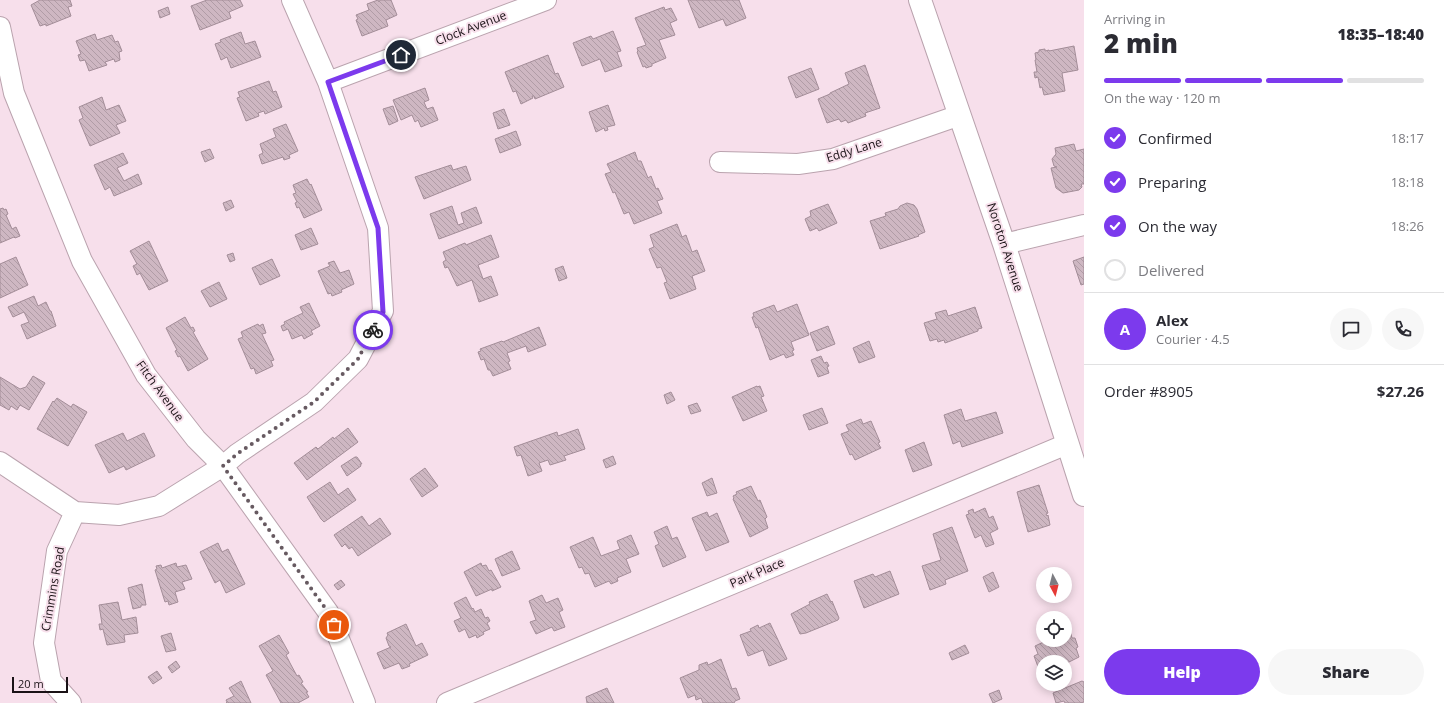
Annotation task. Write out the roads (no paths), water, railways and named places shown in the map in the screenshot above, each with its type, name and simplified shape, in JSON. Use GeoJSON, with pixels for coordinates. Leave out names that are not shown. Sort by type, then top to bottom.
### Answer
{"type":"FeatureCollection","features":[{"type":"Feature","properties":{"kind":"main road","name":"Noroton Avenue"},"geometry":{"type":"LineString","coordinates":[[920,0],[1004,244],[1084,495]]}},
{"type":"Feature","properties":{"kind":"street"},"geometry":{"type":"LineString","coordinates":[[0,462],[75,512],[119,515],[159,506],[223,466],[237,454],[314,402],[358,359],[383,312],[378,228],[328,82],[292,0]]}},
{"type":"Feature","properties":{"kind":"street","name":"Clock Avenue"},"geometry":{"type":"LineString","coordinates":[[328,82],[546,0]]}},
{"type":"Feature","properties":{"kind":"street","name":"Fitch Avenue"},"geometry":{"type":"LineString","coordinates":[[0,27],[14,93],[82,261],[146,375],[196,439],[223,466],[328,612],[365,703]]}},
{"type":"Feature","properties":{"kind":"street","name":"Eddy Lane"},"geometry":{"type":"LineString","coordinates":[[720,162],[798,164],[833,159],[960,115]]}},
{"type":"Feature","properties":{"kind":"street"},"geometry":{"type":"LineString","coordinates":[[1004,244],[1084,225]]}},
{"type":"Feature","properties":{"kind":"street","name":"Park Place"},"geometry":{"type":"LineString","coordinates":[[447,703],[1067,444]]}},
{"type":"Feature","properties":{"kind":"street","name":"Crimmins Road"},"geometry":{"type":"LineString","coordinates":[[71,703],[51,681],[44,643],[58,551],[75,512]]}}]}
